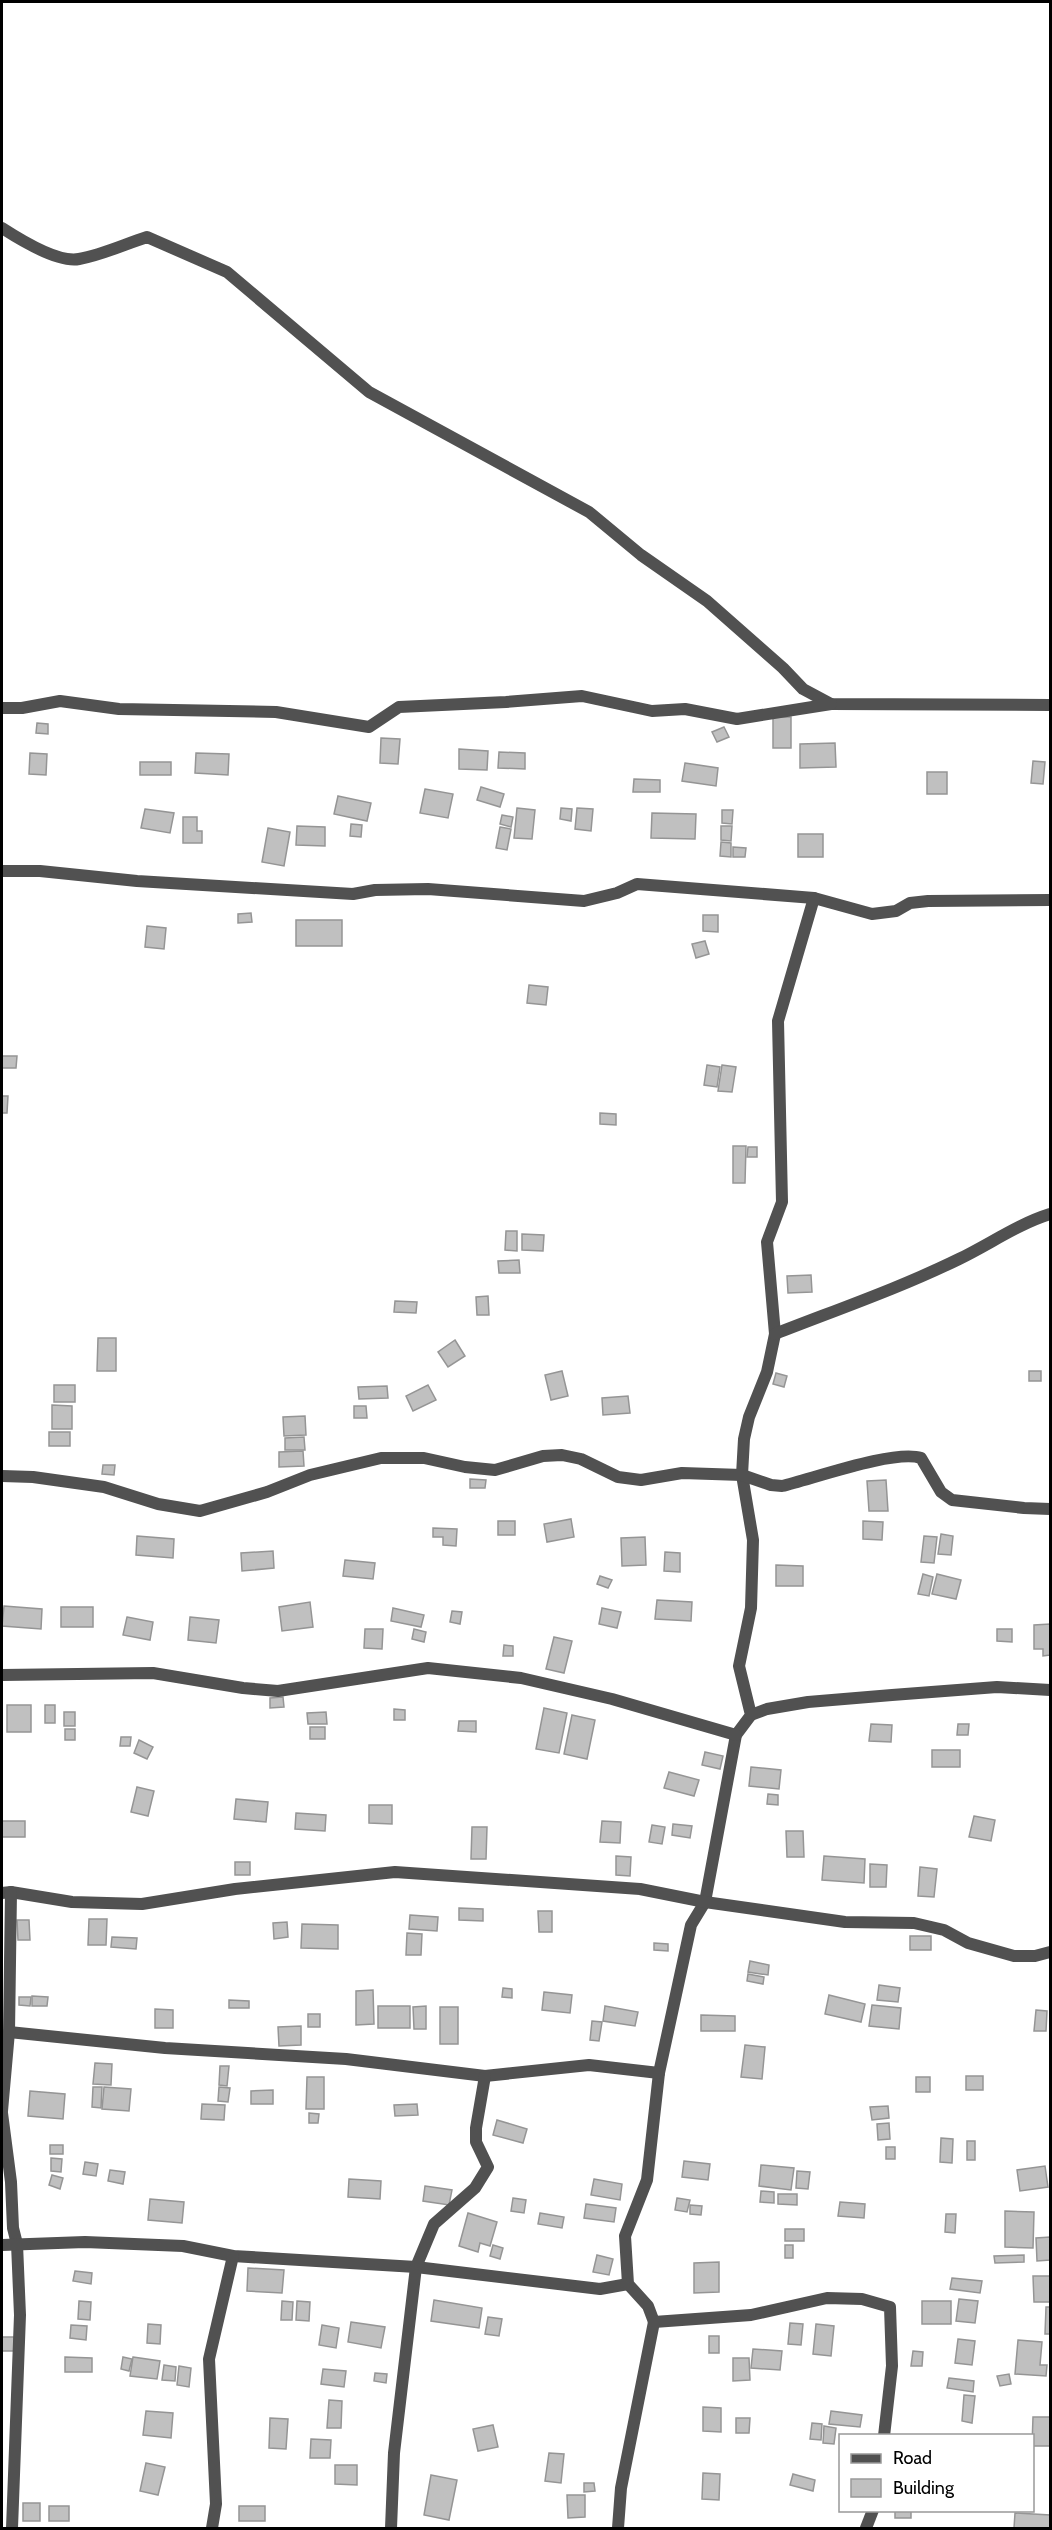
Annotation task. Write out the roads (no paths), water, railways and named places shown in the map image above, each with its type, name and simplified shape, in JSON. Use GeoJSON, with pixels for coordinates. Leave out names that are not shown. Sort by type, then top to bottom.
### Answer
{"type":"FeatureCollection","features":[{"type":"Feature","properties":{"kind":"street"},"geometry":{"type":"LineString","coordinates":[[2,228],[41,249],[60,256],[78,259],[147,237],[227,272],[369,392],[589,512],[641,555],[707,600],[783,668],[803,689],[831,704]]}},
{"type":"Feature","properties":{"kind":"street"},"geometry":{"type":"LineString","coordinates":[[2,708],[22,708],[60,701],[119,709],[276,712],[369,727],[399,707],[582,696],[652,711],[685,709],[737,719],[831,704],[1050,705]]}},
{"type":"Feature","properties":{"kind":"street"},"geometry":{"type":"LineString","coordinates":[[2,871],[40,871],[137,881],[353,894],[375,890],[428,889],[584,901],[617,893],[637,885],[814,898],[872,914],[896,911],[910,903],[928,901],[1050,900]]}},
{"type":"Feature","properties":{"kind":"street"},"geometry":{"type":"LineString","coordinates":[[752,1715],[739,1666],[751,1608],[753,1540],[742,1475],[744,1439],[749,1417],[767,1372],[775,1334],[767,1242],[782,1202],[778,1021],[814,898]]}},
{"type":"Feature","properties":{"kind":"street"},"geometry":{"type":"LineString","coordinates":[[775,1334],[923,1276],[962,1258],[1034,1219],[1050,1214]]}},
{"type":"Feature","properties":{"kind":"street"},"geometry":{"type":"LineString","coordinates":[[2,1476],[33,1477],[104,1487],[158,1504],[200,1511],[267,1492],[310,1475],[381,1458],[424,1458],[465,1467],[495,1470],[543,1456],[562,1455],[581,1459],[618,1477],[641,1480],[682,1473],[742,1475],[771,1485],[782,1486],[878,1460],[918,1457],[923,1461],[941,1492],[952,1500],[1024,1509],[1050,1509]]}},
{"type":"Feature","properties":{"kind":"street"},"geometry":{"type":"LineString","coordinates":[[2,1675],[153,1673],[243,1688],[278,1691],[428,1668],[521,1678],[612,1699],[736,1735]]}},
{"type":"Feature","properties":{"kind":"street"},"geometry":{"type":"LineString","coordinates":[[618,2529],[621,2488],[654,2322],[648,2306],[628,2284],[625,2236],[647,2180],[659,2073],[691,1925],[705,1902],[736,1735],[752,1715],[767,1709],[808,1702],[997,1687],[1050,1690]]}},
{"type":"Feature","properties":{"kind":"street"},"geometry":{"type":"LineString","coordinates":[[12,2529],[20,2315],[17,2244],[13,2228],[11,2182],[2,2112],[9,2032],[6,1892],[72,1902],[142,1904],[235,1889],[395,1872],[640,1889],[705,1902],[845,1922],[914,1923],[944,1930],[968,1943],[1014,1956],[1035,1956],[1050,1952]]}},
{"type":"Feature","properties":{"kind":"street"},"geometry":{"type":"LineString","coordinates":[[9,2032],[165,2048],[346,2059],[485,2076],[589,2065],[659,2073]]}},
{"type":"Feature","properties":{"kind":"street"},"geometry":{"type":"LineString","coordinates":[[391,2529],[394,2453],[416,2267],[434,2224],[475,2188],[488,2168],[476,2142],[476,2128],[485,2076]]}},
{"type":"Feature","properties":{"kind":"street"},"geometry":{"type":"LineString","coordinates":[[2,2245],[85,2242],[183,2246],[233,2256],[416,2267],[600,2289],[628,2284]]}},
{"type":"Feature","properties":{"kind":"street"},"geometry":{"type":"LineString","coordinates":[[212,2529],[216,2504],[209,2359],[233,2256]]}},
{"type":"Feature","properties":{"kind":"street"},"geometry":{"type":"LineString","coordinates":[[654,2322],[751,2315],[827,2298],[862,2299],[890,2307],[892,2366],[884,2434]]}},
{"type":"Feature","properties":{"kind":"street"},"geometry":{"type":"LineString","coordinates":[[866,2529],[873,2512]]}}]}
